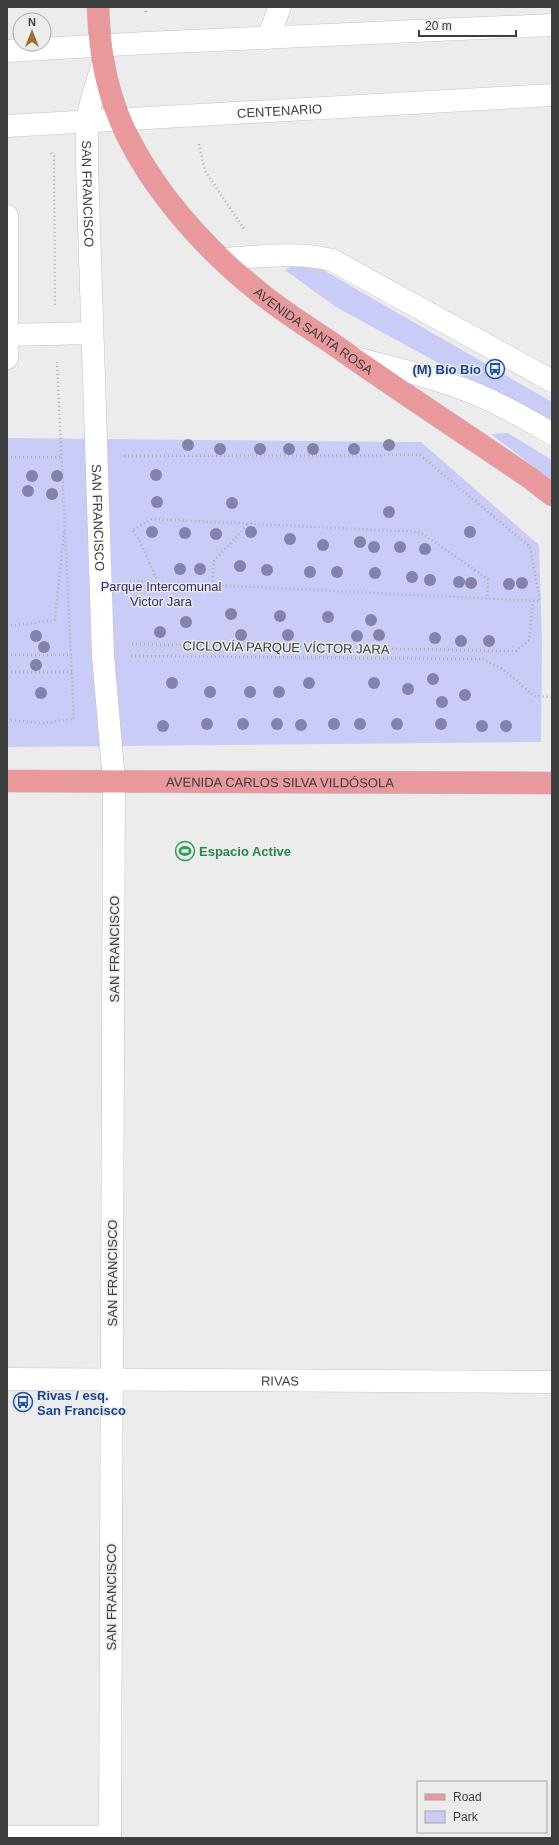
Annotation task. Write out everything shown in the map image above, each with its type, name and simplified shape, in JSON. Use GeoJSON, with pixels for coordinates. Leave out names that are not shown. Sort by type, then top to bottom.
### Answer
{"type":"FeatureCollection","features":[{"type":"Feature","properties":{"kind":"main road","name":"SAN FRANCISCO"},"geometry":{"type":"LineString","coordinates":[[98,7],[102,54],[112,98],[120,120]]}},
{"type":"Feature","properties":{"kind":"main road","name":"AVENIDA SANTA ROSA"},"geometry":{"type":"LineString","coordinates":[[120,120],[142,163],[189,227],[221,259],[259,292],[530,478],[552,495]]}},
{"type":"Feature","properties":{"kind":"main road","name":"AVENIDA CARLOS SILVA VILDÓSOLA"},"geometry":{"type":"LineString","coordinates":[[7,781],[552,783]]}},
{"type":"Feature","properties":{"kind":"street"},"geometry":{"type":"LineString","coordinates":[[268,38],[280,7]]}},
{"type":"Feature","properties":{"kind":"street"},"geometry":{"type":"LineString","coordinates":[[7,51],[102,54],[268,38],[552,25]]}},
{"type":"Feature","properties":{"kind":"street","name":"SAN FRANCISCO"},"geometry":{"type":"LineString","coordinates":[[102,54],[88,121],[87,165],[103,656],[114,781],[110,1838]]}},
{"type":"Feature","properties":{"kind":"street","name":"CENTENARIO"},"geometry":{"type":"LineString","coordinates":[[7,126],[552,95]]}},
{"type":"Feature","properties":{"kind":"street"},"geometry":{"type":"LineString","coordinates":[[8,216],[8,358]]}},
{"type":"Feature","properties":{"kind":"street"},"geometry":{"type":"LineString","coordinates":[[221,259],[298,255],[315,256],[332,260],[552,381]]}},
{"type":"Feature","properties":{"kind":"street"},"geometry":{"type":"LineString","coordinates":[[8,335],[92,333]]}},
{"type":"Feature","properties":{"kind":"street"},"geometry":{"type":"LineString","coordinates":[[352,357],[422,375],[475,394],[513,411],[552,434]]}},
{"type":"Feature","properties":{"kind":"street","name":"RIVAS"},"geometry":{"type":"LineString","coordinates":[[7,1379],[552,1382]]}},
{"type":"Feature","properties":{"kind":"street"},"geometry":{"type":"LineString","coordinates":[[7,1837],[110,1838]]}},
{"type":"Feature","properties":{"kind":"path"},"geometry":{"type":"LineString","coordinates":[[7,720],[43,723],[74,719],[73,672],[55,334],[54,156],[31,124]]}},
{"type":"Feature","properties":{"kind":"path"},"geometry":{"type":"LineString","coordinates":[[122,456],[420,455],[530,547],[540,601],[126,581]]}},
{"type":"Feature","properties":{"kind":"path"},"geometry":{"type":"LineString","coordinates":[[7,456],[62,457]]}},
{"type":"Feature","properties":{"kind":"path"},"geometry":{"type":"LineString","coordinates":[[158,582],[139,539],[132,530],[152,519],[420,532],[488,579],[487,598]]}},
{"type":"Feature","properties":{"kind":"path"},"geometry":{"type":"LineString","coordinates":[[7,626],[55,620],[65,524]]}},
{"type":"Feature","properties":{"kind":"path"},"geometry":{"type":"LineString","coordinates":[[212,585],[214,561],[248,524]]}},
{"type":"Feature","properties":{"kind":"path"},"geometry":{"type":"LineString","coordinates":[[7,672],[73,672],[103,656],[120,644],[516,651],[529,640],[533,601]]}},
{"type":"Feature","properties":{"kind":"path","name":"CICLOVÍA PARQUE VÍCTOR JARA"},"geometry":{"type":"LineString","coordinates":[[7,655],[483,660],[503,669],[534,696],[552,697]]}},
{"type":"Feature","properties":{"kind":"green space"},"geometry":{"type":"Polygon","coordinates":[[[304,259],[552,402],[552,425],[336,307],[285,270],[304,259]]]}},
{"type":"Feature","properties":{"kind":"green space"},"geometry":{"type":"Polygon","coordinates":[[[508,433],[552,460],[552,481],[491,434],[508,433]]]}},
{"type":"Feature","properties":{"kind":"green space","name":"Parque Intercomunal Victor Jara"},"geometry":{"type":"Polygon","coordinates":[[[7,438],[421,442],[539,545],[542,642],[541,742],[7,747],[7,438]]]}},
{"type":"Feature","properties":{"kind":"place","name":"(M) Bío Bío"},"geometry":{"type":"Point","coordinates":[495,369]}},
{"type":"Feature","properties":{"kind":"place","name":"Espacio Active"},"geometry":{"type":"Point","coordinates":[185,851]}},
{"type":"Feature","properties":{"kind":"place","name":"Rivas / esq. San Francisco"},"geometry":{"type":"Point","coordinates":[23,1402]}}]}
